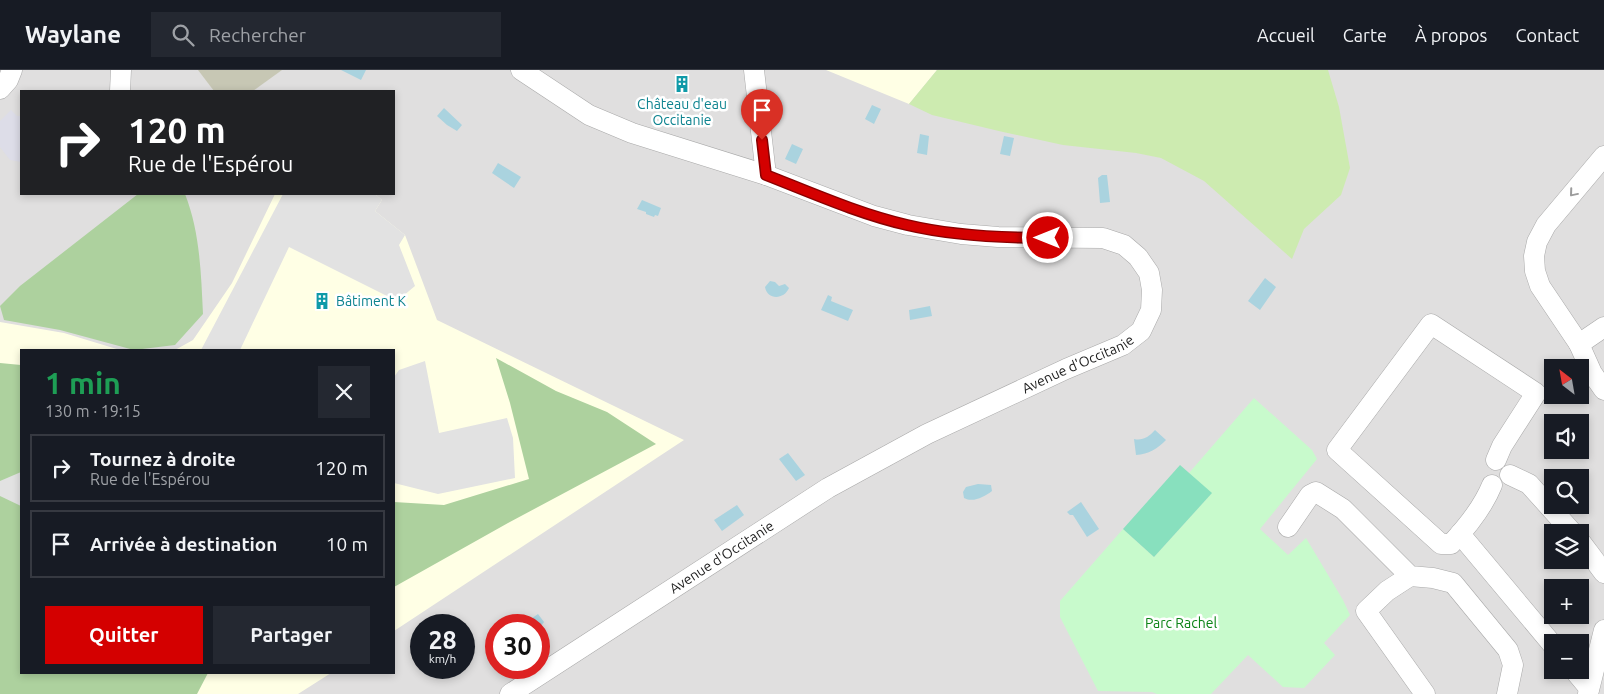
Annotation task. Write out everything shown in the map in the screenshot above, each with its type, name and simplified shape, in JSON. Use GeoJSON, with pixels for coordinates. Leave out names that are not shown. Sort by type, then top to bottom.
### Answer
{"type":"FeatureCollection","features":[{"type":"Feature","properties":{"kind":"street"},"geometry":{"type":"LineString","coordinates":[[0,89],[8,80],[12,70]]}},
{"type":"Feature","properties":{"kind":"street"},"geometry":{"type":"LineString","coordinates":[[120,90],[121,70]]}},
{"type":"Feature","properties":{"kind":"street","name":"Avenue d'Occitanie"},"geometry":{"type":"LineString","coordinates":[[510,694],[828,488],[927,434],[1066,369],[1123,345],[1141,330],[1151,310],[1152,290],[1148,273],[1138,257],[1124,244],[1103,238],[998,237],[961,234],[908,225],[874,216],[766,175],[632,133],[589,115],[521,70]]}},
{"type":"Feature","properties":{"kind":"street"},"geometry":{"type":"LineString","coordinates":[[754,70],[766,175]]}},
{"type":"Feature","properties":{"kind":"street"},"geometry":{"type":"LineString","coordinates":[[1604,156],[1546,225],[1537,242],[1534,256],[1535,271],[1540,286],[1579,344],[1592,373],[1604,390]]}},
{"type":"Feature","properties":{"kind":"street"},"geometry":{"type":"LineString","coordinates":[[1492,485],[1487,498],[1460,534],[1451,544],[1441,544],[1337,450],[1431,324],[1536,393],[1502,446],[1496,460]]}},
{"type":"Feature","properties":{"kind":"street"},"geometry":{"type":"LineString","coordinates":[[1579,344],[1604,327]]}},
{"type":"Feature","properties":{"kind":"street"},"geometry":{"type":"LineString","coordinates":[[1496,460],[1504,461],[1510,471],[1510,475],[1504,485],[1496,486],[1485,480],[1484,471],[1488,463],[1496,460]]}},
{"type":"Feature","properties":{"kind":"street"},"geometry":{"type":"LineString","coordinates":[[1510,475],[1529,484],[1565,524]]}},
{"type":"Feature","properties":{"kind":"street"},"geometry":{"type":"LineString","coordinates":[[1288,527],[1310,495],[1316,492],[1343,508],[1410,576]]}},
{"type":"Feature","properties":{"kind":"street"},"geometry":{"type":"LineString","coordinates":[[1460,534],[1544,634]]}},
{"type":"Feature","properties":{"kind":"street"},"geometry":{"type":"LineString","coordinates":[[1589,553],[1604,573]]}},
{"type":"Feature","properties":{"kind":"street"},"geometry":{"type":"LineString","coordinates":[[1416,691],[1366,611],[1386,592],[1410,576],[1433,578],[1453,583],[1502,642],[1508,650],[1513,665],[1507,694]]}},
{"type":"Feature","properties":{"kind":"street"},"geometry":{"type":"LineString","coordinates":[[1589,691],[1604,630]]}},
{"type":"Feature","properties":{"kind":"street"},"geometry":{"type":"LineString","coordinates":[[1580,679],[1589,691]]}},
{"type":"Feature","properties":{"kind":"shaded area"},"geometry":{"type":"Polygon","coordinates":[[[0,70],[1604,70],[1604,694],[0,694],[0,70]]]}},
{"type":"Feature","properties":{"kind":"shaded area"},"geometry":{"type":"Polygon","coordinates":[[[198,70],[282,70],[254,90],[213,90],[198,70]]]}},
{"type":"Feature","properties":{"kind":"shaded area"},"geometry":{"type":"Polygon","coordinates":[[[826,70],[937,70],[909,104],[826,70]]]}},
{"type":"Feature","properties":{"kind":"shaded area"},"geometry":{"type":"Polygon","coordinates":[[[11,110],[17,116],[20,116],[20,162],[10,160],[0,147],[0,121],[11,110]]]}},
{"type":"Feature","properties":{"kind":"shaded area"},"geometry":{"type":"Polygon","coordinates":[[[275,195],[376,195],[382,200],[375,211],[405,235],[437,320],[684,440],[420,614],[410,614],[410,620],[395,630],[395,349],[177,349],[193,340],[232,283],[275,195]]]}},
{"type":"Feature","properties":{"kind":"shaded area"},"geometry":{"type":"Polygon","coordinates":[[[282,195],[376,195],[382,200],[375,211],[405,235],[399,245],[415,286],[397,301],[289,247],[240,349],[202,349],[282,195]]]}},
{"type":"Feature","properties":{"kind":"shaded area"},"geometry":{"type":"Polygon","coordinates":[[[0,322],[64,333],[117,349],[20,349],[20,674],[329,674],[298,694],[0,694],[0,322]]]}},
{"type":"Feature","properties":{"kind":"shaded area"},"geometry":{"type":"Polygon","coordinates":[[[425,361],[439,433],[507,418],[513,438],[515,478],[438,494],[395,483],[395,376],[399,370],[425,361]]]}},
{"type":"Feature","properties":{"kind":"shaded area"},"geometry":{"type":"Polygon","coordinates":[[[20,472],[20,506],[0,496],[0,481],[20,472]]]}},
{"type":"Feature","properties":{"kind":"green space"},"geometry":{"type":"Polygon","coordinates":[[[937,70],[1328,70],[1339,107],[1350,168],[1341,195],[1304,229],[1292,259],[1204,181],[1161,158],[1136,153],[1063,145],[932,115],[909,104],[937,70]]]}},
{"type":"Feature","properties":{"kind":"green space"},"geometry":{"type":"Polygon","coordinates":[[[137,195],[185,195],[197,238],[203,314],[175,345],[130,349],[60,330],[4,320],[0,306],[20,286],[137,195]]]}},
{"type":"Feature","properties":{"kind":"green space"},"geometry":{"type":"Polygon","coordinates":[[[496,358],[556,391],[607,412],[656,444],[508,523],[395,586],[395,502],[444,505],[529,479],[510,403],[496,358]]]}},
{"type":"Feature","properties":{"kind":"green space"},"geometry":{"type":"Polygon","coordinates":[[[0,363],[20,365],[20,674],[207,674],[197,694],[0,694],[0,363]]]}},
{"type":"Feature","properties":{"kind":"green space","name":"Parc Rachel"},"geometry":{"type":"Polygon","coordinates":[[[1254,398],[1312,450],[1317,459],[1260,529],[1288,555],[1306,538],[1343,600],[1350,615],[1324,643],[1335,655],[1304,688],[1283,687],[1248,655],[1211,694],[1098,691],[1060,617],[1060,601],[1123,529],[1154,557],[1211,494],[1189,473],[1254,398]]]}},
{"type":"Feature","properties":{"kind":"green space"},"geometry":{"type":"Polygon","coordinates":[[[1180,465],[1212,493],[1154,557],[1123,529],[1180,465]]]}},
{"type":"Feature","properties":{"kind":"water"},"geometry":{"type":"Polygon","coordinates":[[[341,70],[366,70],[361,80],[341,70]]]}},
{"type":"Feature","properties":{"kind":"water"},"geometry":{"type":"Polygon","coordinates":[[[872,105],[881,109],[874,124],[865,119],[872,105]]]}},
{"type":"Feature","properties":{"kind":"water"},"geometry":{"type":"Polygon","coordinates":[[[444,108],[462,125],[457,131],[437,116],[444,108]]]}},
{"type":"Feature","properties":{"kind":"water"},"geometry":{"type":"Polygon","coordinates":[[[920,134],[929,136],[927,155],[917,153],[920,134]]]}},
{"type":"Feature","properties":{"kind":"water"},"geometry":{"type":"Polygon","coordinates":[[[1004,136],[1014,138],[1010,156],[1000,154],[1004,136]]]}},
{"type":"Feature","properties":{"kind":"water"},"geometry":{"type":"Polygon","coordinates":[[[792,144],[803,149],[796,164],[785,159],[792,144]]]}},
{"type":"Feature","properties":{"kind":"water"},"geometry":{"type":"Polygon","coordinates":[[[498,163],[521,177],[514,188],[492,173],[498,163]]]}},
{"type":"Feature","properties":{"kind":"water"},"geometry":{"type":"Polygon","coordinates":[[[1102,175],[1107,175],[1110,202],[1100,203],[1098,178],[1102,175]]]}},
{"type":"Feature","properties":{"kind":"water"},"geometry":{"type":"Polygon","coordinates":[[[642,200],[661,208],[658,216],[655,215],[654,217],[637,209],[642,200]]]}},
{"type":"Feature","properties":{"kind":"water"},"geometry":{"type":"Polygon","coordinates":[[[1265,278],[1276,287],[1260,310],[1248,301],[1265,278]]]}},
{"type":"Feature","properties":{"kind":"water"},"geometry":{"type":"Polygon","coordinates":[[[770,281],[775,282],[779,286],[785,284],[789,288],[787,292],[780,296],[772,296],[766,291],[765,287],[770,281]]]}},
{"type":"Feature","properties":{"kind":"water"},"geometry":{"type":"Polygon","coordinates":[[[828,295],[832,297],[831,301],[853,310],[848,321],[821,310],[828,295]]]}},
{"type":"Feature","properties":{"kind":"water"},"geometry":{"type":"Polygon","coordinates":[[[930,306],[932,316],[910,320],[909,310],[930,306]]]}},
{"type":"Feature","properties":{"kind":"water"},"geometry":{"type":"Polygon","coordinates":[[[1155,430],[1166,440],[1153,450],[1136,455],[1134,439],[1145,438],[1155,430]]]}},
{"type":"Feature","properties":{"kind":"water"},"geometry":{"type":"Polygon","coordinates":[[[788,453],[805,475],[796,481],[779,459],[788,453]]]}},
{"type":"Feature","properties":{"kind":"water"},"geometry":{"type":"Polygon","coordinates":[[[978,484],[991,485],[992,491],[975,500],[964,498],[963,492],[966,487],[978,484]]]}},
{"type":"Feature","properties":{"kind":"water"},"geometry":{"type":"Polygon","coordinates":[[[1081,502],[1099,529],[1087,537],[1073,515],[1067,512],[1081,502]]]}},
{"type":"Feature","properties":{"kind":"water"},"geometry":{"type":"Polygon","coordinates":[[[737,505],[744,515],[722,531],[714,520],[737,505]]]}},
{"type":"Feature","properties":{"kind":"place","name":"Château d'eau Occitanie"},"geometry":{"type":"Point","coordinates":[682,84]}},
{"type":"Feature","properties":{"kind":"place","name":"Bâtiment K"},"geometry":{"type":"Point","coordinates":[322,301]}},
{"type":"Feature","properties":{"kind":"route"},"geometry":{"type":"LineString","coordinates":[[762,140],[766,175],[874,216],[908,225],[961,234],[1048,238]]}}]}
